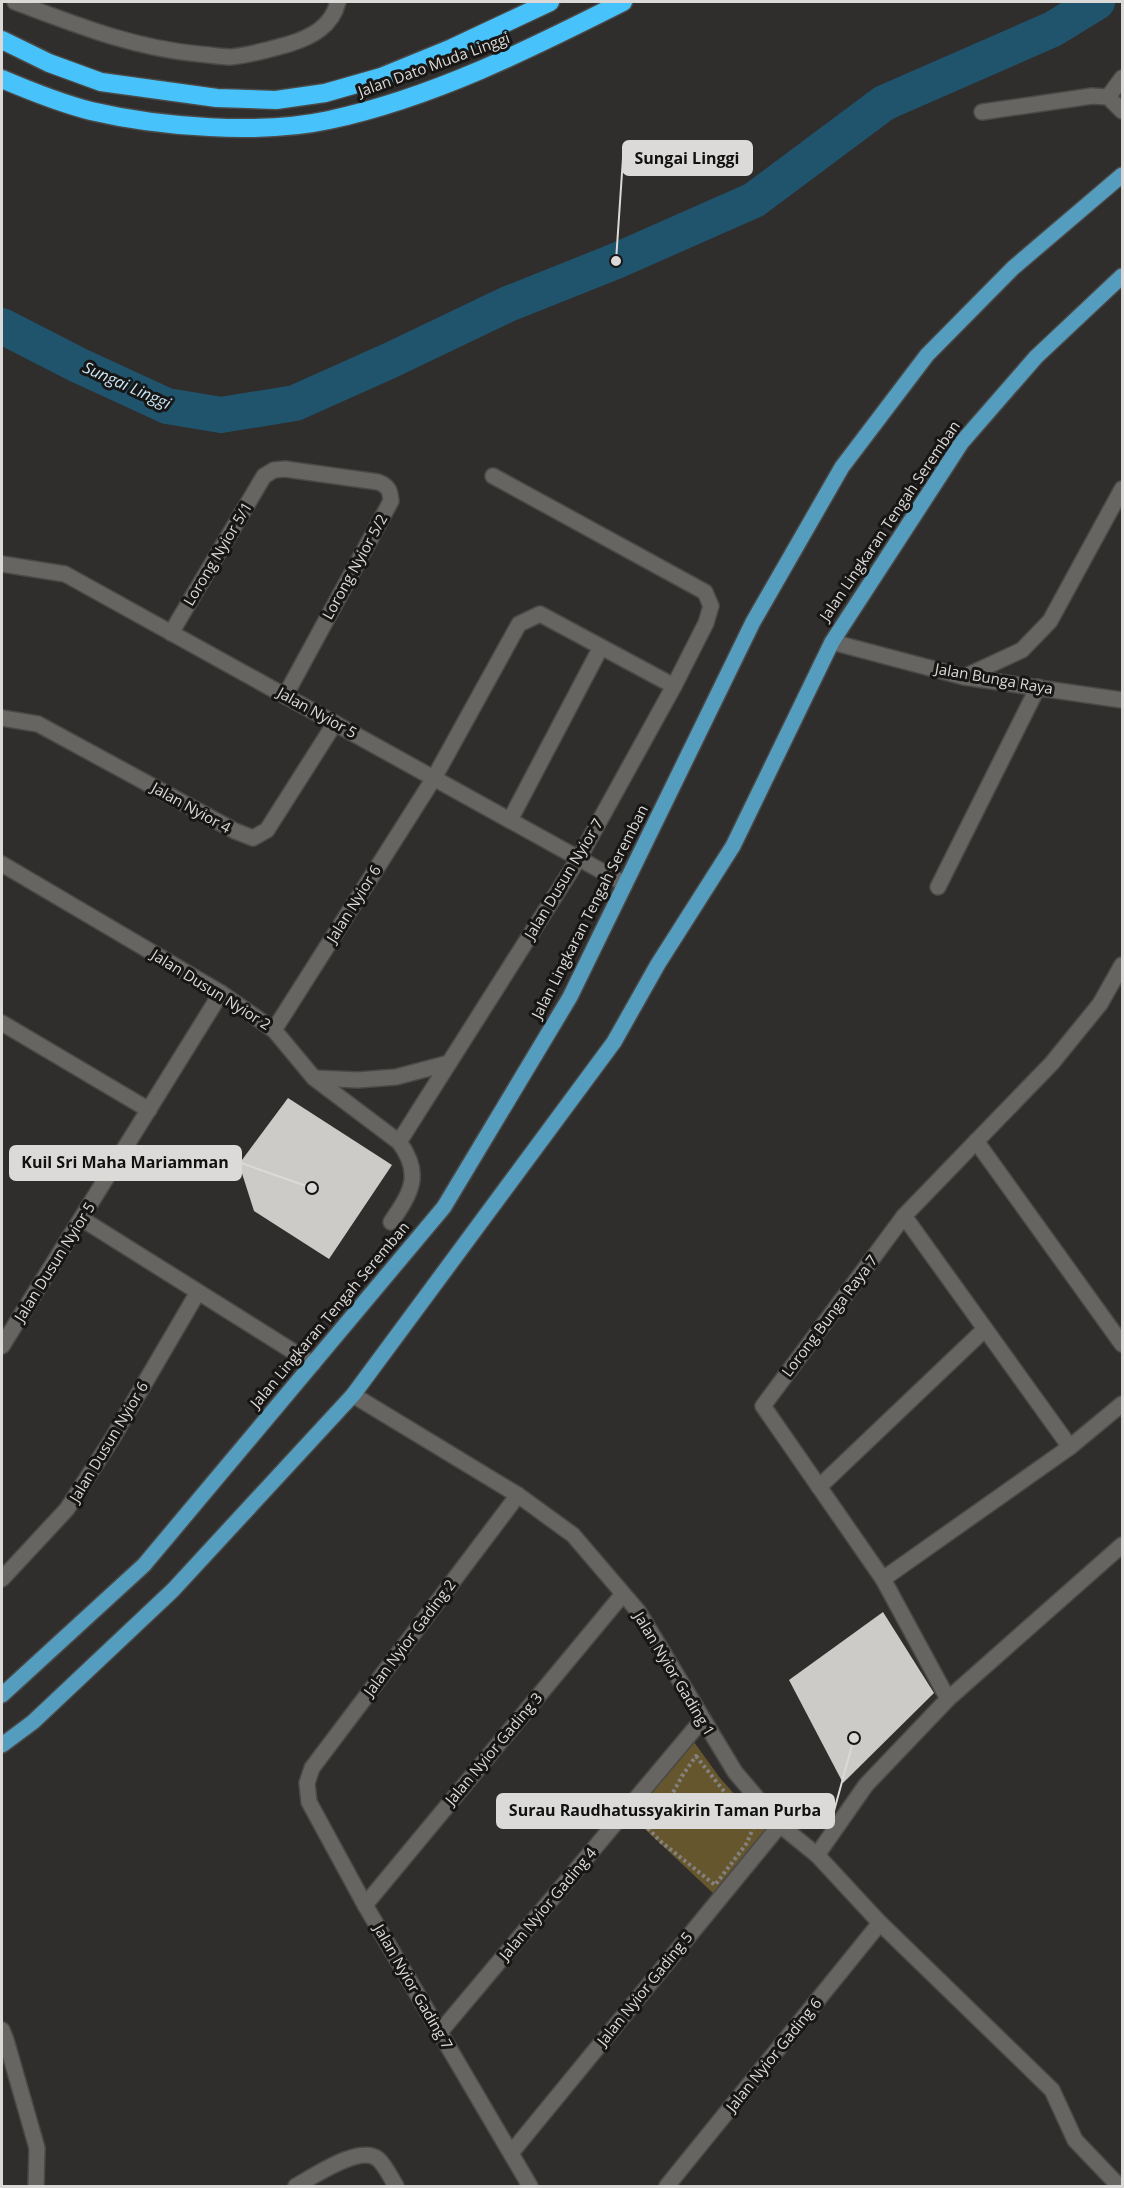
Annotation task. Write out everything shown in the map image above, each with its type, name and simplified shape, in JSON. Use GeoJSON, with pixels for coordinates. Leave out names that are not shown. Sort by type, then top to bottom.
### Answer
{"type":"FeatureCollection","features":[{"type":"Feature","properties":{"kind":"highway","name":"Jalan Dato Muda Linggi"},"geometry":{"type":"LineString","coordinates":[[2,40],[49,63],[101,82],[217,98],[276,100],[325,93],[381,77],[453,48],[550,2]]}},
{"type":"Feature","properties":{"kind":"highway","name":"Jalan Dato Muda Linggi"},"geometry":{"type":"LineString","coordinates":[[2,78],[37,94],[91,111],[202,126],[273,128],[328,120],[390,104],[539,44],[623,2]]}},
{"type":"Feature","properties":{"kind":"main road","name":"Jalan Lingkaran Tengah Seremban"},"geometry":{"type":"LineString","coordinates":[[2,1695],[144,1565],[444,1207],[570,997],[753,622],[842,466],[927,355],[1013,268],[1122,175]]}},
{"type":"Feature","properties":{"kind":"main road","name":"Jalan Lingkaran Tengah Seremban"},"geometry":{"type":"LineString","coordinates":[[2,1745],[33,1722],[173,1590],[353,1395],[614,1042],[658,964],[733,846],[832,642],[962,442],[1036,357],[1122,276]]}},
{"type":"Feature","properties":{"kind":"street"},"geometry":{"type":"LineString","coordinates":[[15,2],[94,32],[164,51],[230,57],[269,50],[303,40],[323,28],[336,10],[338,2]]}},
{"type":"Feature","properties":{"kind":"street"},"geometry":{"type":"LineString","coordinates":[[1108,97],[1122,78]]}},
{"type":"Feature","properties":{"kind":"street"},"geometry":{"type":"LineString","coordinates":[[982,112],[1092,96],[1108,97],[1122,111]]}},
{"type":"Feature","properties":{"kind":"street","name":"Lorong Nyior 5/2"},"geometry":{"type":"LineString","coordinates":[[264,476],[274,470],[285,468],[378,482],[386,485],[390,491],[391,501],[285,696]]}},
{"type":"Feature","properties":{"kind":"street","name":"Lorong Nyior 5/1"},"geometry":{"type":"LineString","coordinates":[[171,633],[264,476]]}},
{"type":"Feature","properties":{"kind":"street","name":"Jalan Dusun Nyior 7"},"geometry":{"type":"LineString","coordinates":[[399,1142],[579,858],[674,686],[706,622],[711,606],[705,592],[493,476]]}},
{"type":"Feature","properties":{"kind":"street"},"geometry":{"type":"LineString","coordinates":[[964,677],[1022,650],[1050,621],[1122,489]]}},
{"type":"Feature","properties":{"kind":"street","name":"Jalan Nyior 5"},"geometry":{"type":"LineString","coordinates":[[2,564],[65,574],[625,884]]}},
{"type":"Feature","properties":{"kind":"street","name":"Jalan Nyior 6"},"geometry":{"type":"LineString","coordinates":[[274,1030],[434,778],[519,624],[540,614],[601,646]]}},
{"type":"Feature","properties":{"kind":"street","name":"Jalan Bunga Raya"},"geometry":{"type":"LineString","coordinates":[[832,642],[964,677],[1122,700]]}},
{"type":"Feature","properties":{"kind":"street"},"geometry":{"type":"LineString","coordinates":[[510,820],[601,646],[674,686]]}},
{"type":"Feature","properties":{"kind":"street"},"geometry":{"type":"LineString","coordinates":[[938,887],[1038,687]]}},
{"type":"Feature","properties":{"kind":"street","name":"Jalan Nyior 4"},"geometry":{"type":"LineString","coordinates":[[2,718],[38,724],[235,831],[253,838],[267,830],[335,723]]}},
{"type":"Feature","properties":{"kind":"street","name":"Jalan Dusun Nyior 2"},"geometry":{"type":"LineString","coordinates":[[2,864],[221,993],[274,1030],[314,1078],[399,1142]]}},
{"type":"Feature","properties":{"kind":"street","name":"Lorong Bunga Raya 7"},"geometry":{"type":"LineString","coordinates":[[948,1699],[883,1579],[763,1406],[904,1215],[1052,1063],[1100,1004],[1122,965]]}},
{"type":"Feature","properties":{"kind":"street","name":"Jalan Dusun Nyior 5"},"geometry":{"type":"LineString","coordinates":[[2,1346],[221,993]]}},
{"type":"Feature","properties":{"kind":"street"},"geometry":{"type":"LineString","coordinates":[[2,1023],[149,1110]]}},
{"type":"Feature","properties":{"kind":"street"},"geometry":{"type":"LineString","coordinates":[[314,1078],[358,1080],[396,1077],[449,1063]]}},
{"type":"Feature","properties":{"kind":"street"},"geometry":{"type":"LineString","coordinates":[[976,1141],[1122,1344]]}},
{"type":"Feature","properties":{"kind":"street"},"geometry":{"type":"LineString","coordinates":[[391,1222],[408,1196],[413,1174],[408,1154],[399,1142]]}},
{"type":"Feature","properties":{"kind":"street"},"geometry":{"type":"LineString","coordinates":[[904,1215],[1070,1447]]}},
{"type":"Feature","properties":{"kind":"street"},"geometry":{"type":"LineString","coordinates":[[82,1219],[313,1364]]}},
{"type":"Feature","properties":{"kind":"street","name":"Jalan Dusun Nyior 6"},"geometry":{"type":"LineString","coordinates":[[2,1579],[67,1509],[112,1439],[198,1292]]}},
{"type":"Feature","properties":{"kind":"street"},"geometry":{"type":"LineString","coordinates":[[819,1487],[986,1329]]}},
{"type":"Feature","properties":{"kind":"street","name":"Jalan Nyior Gading 1"},"geometry":{"type":"LineString","coordinates":[[353,1395],[518,1495],[573,1534],[638,1611],[735,1772],[780,1825],[817,1855],[880,1923],[1052,2090],[1075,2140],[1119,2187]]}},
{"type":"Feature","properties":{"kind":"street"},"geometry":{"type":"LineString","coordinates":[[883,1579],[1070,1447],[1122,1404]]}},
{"type":"Feature","properties":{"kind":"street","name":"Jalan Nyior Gading 2"},"geometry":{"type":"LineString","coordinates":[[307,1783],[312,1768],[518,1495]]}},
{"type":"Feature","properties":{"kind":"street"},"geometry":{"type":"LineString","coordinates":[[817,1855],[866,1785],[948,1699],[1122,1545]]}},
{"type":"Feature","properties":{"kind":"street","name":"Jalan Nyior Gading 3"},"geometry":{"type":"LineString","coordinates":[[365,1905],[623,1594]]}},
{"type":"Feature","properties":{"kind":"street","name":"Jalan Nyior Gading 4"},"geometry":{"type":"LineString","coordinates":[[440,2032],[702,1720]]}},
{"type":"Feature","properties":{"kind":"street","name":"Jalan Nyior Gading 7"},"geometry":{"type":"LineString","coordinates":[[307,1783],[309,1802],[365,1905],[530,2187]]}},
{"type":"Feature","properties":{"kind":"street","name":"Jalan Nyior Gading 5"},"geometry":{"type":"LineString","coordinates":[[511,2153],[780,1825]]}},
{"type":"Feature","properties":{"kind":"street","name":"Jalan Nyior Gading 6"},"geometry":{"type":"LineString","coordinates":[[667,2187],[880,1923]]}},
{"type":"Feature","properties":{"kind":"street"},"geometry":{"type":"LineString","coordinates":[[2,2030],[36,2148],[36,2187]]}},
{"type":"Feature","properties":{"kind":"street"},"geometry":{"type":"LineString","coordinates":[[296,2187],[350,2157],[366,2154],[377,2158],[396,2187]]}},
{"type":"Feature","properties":{"kind":"path"},"geometry":{"type":"LineString","coordinates":[[696,1756],[753,1828],[752,1836],[715,1885],[660,1841],[641,1821],[642,1818],[648,1819],[664,1809],[696,1756]]}},
{"type":"Feature","properties":{"kind":"shaded area"},"geometry":{"type":"Polygon","coordinates":[[[694,1742],[720,1778],[768,1832],[715,1895],[632,1817],[694,1742]]]}},
{"type":"Feature","properties":{"kind":"building"},"geometry":{"type":"Polygon","coordinates":[[[288,1098],[392,1165],[329,1259],[254,1211],[239,1164],[288,1098]]]}},
{"type":"Feature","properties":{"kind":"building"},"geometry":{"type":"Polygon","coordinates":[[[883,1612],[934,1693],[843,1783],[789,1680],[883,1612]]]}},
{"type":"Feature","properties":{"kind":"waterway","name":"Sungai Linggi"},"geometry":{"type":"LineString","coordinates":[[2,326],[78,365],[167,406],[221,415],[295,403],[508,304],[616,261],[754,200],[884,103],[1053,29],[1097,2]]}},
{"type":"Feature","properties":{"kind":"place","name":"Sungai Linggi"},"geometry":{"type":"Point","coordinates":[616,261]}},
{"type":"Feature","properties":{"kind":"place","name":"Kuil Sri Maha Mariamman"},"geometry":{"type":"Point","coordinates":[312,1188]}},
{"type":"Feature","properties":{"kind":"place","name":"Surau Raudhatussyakirin Taman Purba"},"geometry":{"type":"Point","coordinates":[854,1738]}}]}
